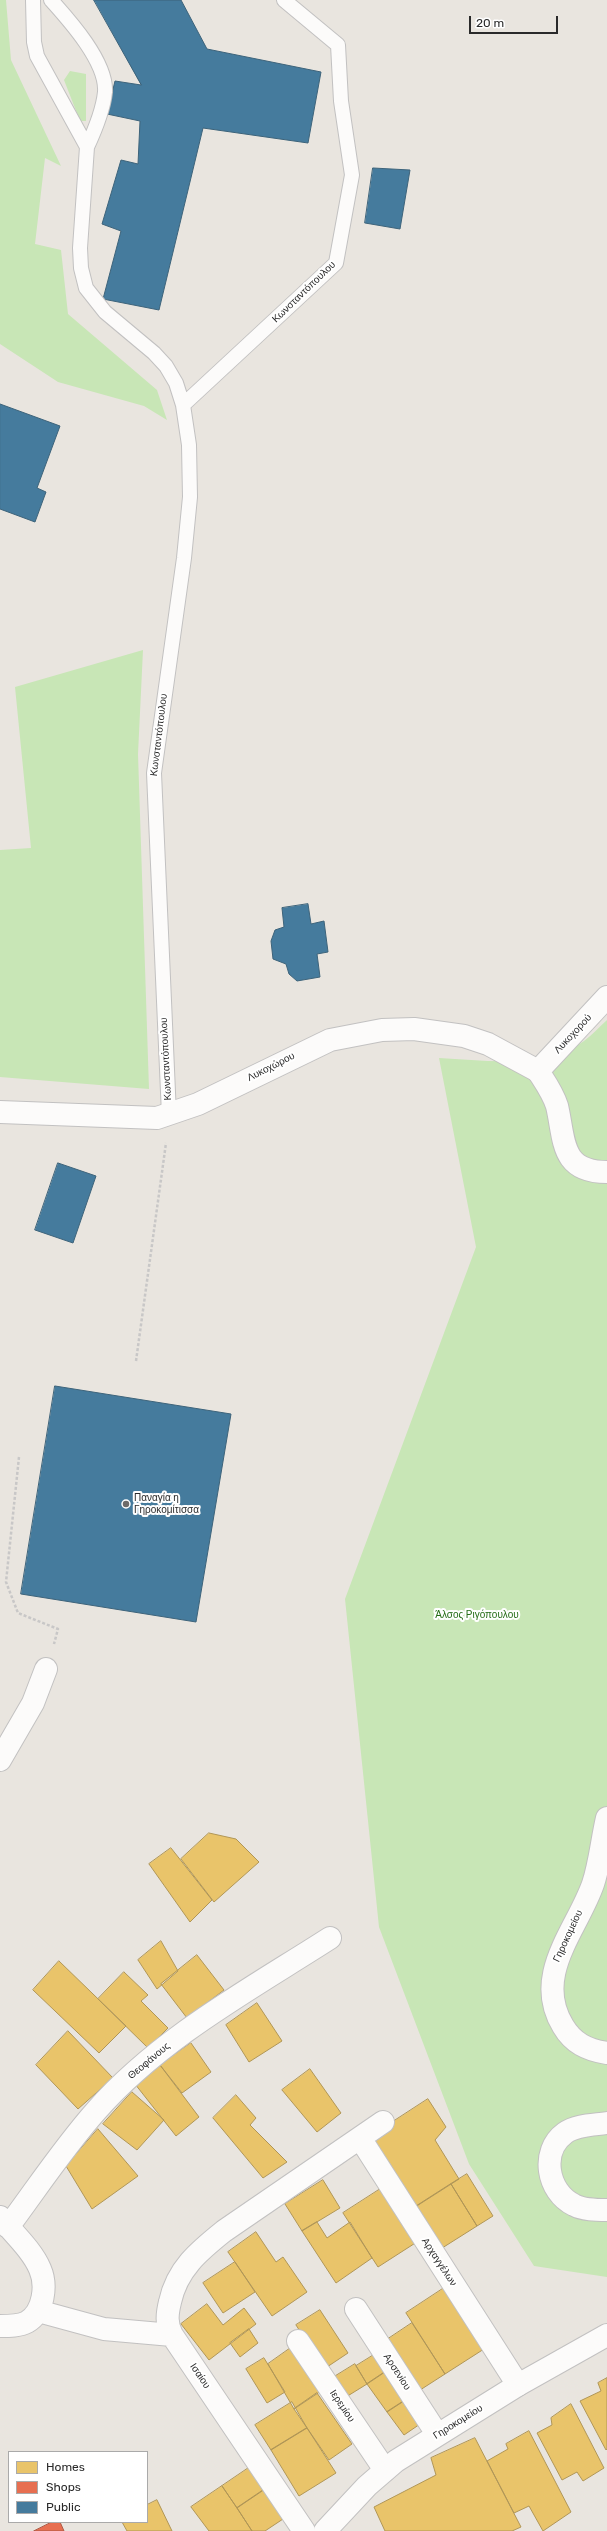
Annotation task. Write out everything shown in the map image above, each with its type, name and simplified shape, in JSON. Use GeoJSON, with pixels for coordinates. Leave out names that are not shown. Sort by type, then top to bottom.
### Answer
{"type":"FeatureCollection","features":[{"type":"Feature","properties":{"kind":"street","name":"Λυκοχορού"},"geometry":{"type":"LineString","coordinates":[[538,1071],[607,997]]}},
{"type":"Feature","properties":{"kind":"street","name":"Λυκοχώρου"},"geometry":{"type":"LineString","coordinates":[[0,1112],[134,1118],[169,1115],[198,1104],[330,1040],[376,1030],[414,1029],[464,1036],[488,1044],[538,1071]]}},
{"type":"Feature","properties":{"kind":"street"},"geometry":{"type":"LineString","coordinates":[[538,1071],[556,1105],[567,1155],[580,1166],[594,1172],[607,1172]]}},
{"type":"Feature","properties":{"kind":"street"},"geometry":{"type":"LineString","coordinates":[[0,1760],[33,1703],[46,1669]]}},
{"type":"Feature","properties":{"kind":"street","name":"Γηροκομείου"},"geometry":{"type":"LineString","coordinates":[[607,1818],[593,1884],[555,1963],[551,1983],[554,2004],[569,2036],[582,2047],[607,2053]]}},
{"type":"Feature","properties":{"kind":"street"},"geometry":{"type":"LineString","coordinates":[[593,1884],[607,1857]]}},
{"type":"Feature","properties":{"kind":"street","name":"Θεοφάνους"},"geometry":{"type":"LineString","coordinates":[[4,2222],[91,2116],[132,2074],[179,2036],[330,1938]]}},
{"type":"Feature","properties":{"kind":"street","name":"Ισαίου"},"geometry":{"type":"LineString","coordinates":[[304,2531],[172,2335],[167,2315],[173,2289],[183,2269],[200,2250],[224,2231],[383,2122]]}},
{"type":"Feature","properties":{"kind":"street"},"geometry":{"type":"LineString","coordinates":[[607,2123],[586,2126],[566,2133],[555,2145],[548,2165],[551,2180],[557,2192],[574,2205],[593,2210],[607,2210]]}},
{"type":"Feature","properties":{"kind":"street","name":"Αρχαγγέλων"},"geometry":{"type":"LineString","coordinates":[[360,2138],[518,2385]]}},
{"type":"Feature","properties":{"kind":"street"},"geometry":{"type":"LineString","coordinates":[[0,2326],[21,2324],[31,2319],[38,2311],[43,2290],[42,2273],[37,2264],[4,2222]]}},
{"type":"Feature","properties":{"kind":"street","name":"Αρσενίου"},"geometry":{"type":"LineString","coordinates":[[356,2309],[437,2434]]}},
{"type":"Feature","properties":{"kind":"street"},"geometry":{"type":"LineString","coordinates":[[38,2311],[104,2329],[172,2335]]}},
{"type":"Feature","properties":{"kind":"street","name":"Γηροκομείου"},"geometry":{"type":"LineString","coordinates":[[325,2531],[367,2486],[385,2470],[437,2434],[518,2385],[607,2335]]}},
{"type":"Feature","properties":{"kind":"street","name":"Ιερεμίου"},"geometry":{"type":"LineString","coordinates":[[298,2341],[385,2470]]}},
{"type":"Feature","properties":{"kind":"lane"},"geometry":{"type":"LineString","coordinates":[[33,0],[34,42],[37,56],[87,148]]}},
{"type":"Feature","properties":{"kind":"lane","name":"Κωνσταντόπουλου"},"geometry":{"type":"LineString","coordinates":[[51,0],[69,20],[92,53],[104,80],[105,91],[100,114],[87,148],[80,248],[84,283],[90,295],[105,312],[154,352],[166,366],[176,383],[183,405],[191,461],[190,497],[182,576],[157,743],[154,773],[169,1115]]}},
{"type":"Feature","properties":{"kind":"lane","name":"Κωνσταντόπουλου"},"geometry":{"type":"LineString","coordinates":[[183,405],[336,263],[352,175],[341,101],[338,45],[284,0]]}},
{"type":"Feature","properties":{"kind":"path"},"geometry":{"type":"LineString","coordinates":[[136,1361],[169,1115]]}},
{"type":"Feature","properties":{"kind":"path"},"geometry":{"type":"LineString","coordinates":[[19,1457],[6,1582],[18,1613],[58,1629],[46,1669]]}},
{"type":"Feature","properties":{"kind":"green space"},"geometry":{"type":"Polygon","coordinates":[[[0,0],[6,0],[11,60],[61,166],[45,158],[35,244],[61,250],[68,314],[157,390],[167,420],[144,406],[58,382],[0,344],[0,0]]]}},
{"type":"Feature","properties":{"kind":"green space"},"geometry":{"type":"Polygon","coordinates":[[[70,71],[86,74],[86,121],[80,121],[64,80],[70,71]]]}},
{"type":"Feature","properties":{"kind":"green space"},"geometry":{"type":"Polygon","coordinates":[[[143,650],[138,754],[149,1089],[0,1077],[0,850],[31,848],[15,687],[143,650]]]}},
{"type":"Feature","properties":{"kind":"green space","name":"Άλσος Ριγόπουλου"},"geometry":{"type":"Polygon","coordinates":[[[607,1020],[607,2277],[534,2266],[469,2164],[379,1927],[345,1599],[476,1247],[439,1058],[513,1061],[532,1060],[550,1056],[567,1050],[584,1041],[607,1020]]]}},
{"type":"Feature","properties":{"kind":"building: Homes"},"geometry":{"type":"Polygon","coordinates":[[[209,1833],[236,1839],[259,1862],[214,1902],[181,1859],[209,1833]]]}},
{"type":"Feature","properties":{"kind":"building: Homes"},"geometry":{"type":"Polygon","coordinates":[[[171,1848],[212,1900],[190,1922],[149,1864],[171,1848]]]}},
{"type":"Feature","properties":{"kind":"building: Homes"},"geometry":{"type":"Polygon","coordinates":[[[161,1941],[178,1971],[157,1989],[138,1960],[161,1941]]]}},
{"type":"Feature","properties":{"kind":"building: Homes"},"geometry":{"type":"Polygon","coordinates":[[[197,1955],[224,1990],[187,2018],[161,1984],[197,1955]]]}},
{"type":"Feature","properties":{"kind":"building: Homes"},"geometry":{"type":"Polygon","coordinates":[[[59,1961],[126,2026],[99,2053],[33,1990],[59,1961]]]}},
{"type":"Feature","properties":{"kind":"building: Homes"},"geometry":{"type":"Polygon","coordinates":[[[124,1972],[148,1995],[141,2001],[168,2028],[148,2048],[98,1999],[124,1972]]]}},
{"type":"Feature","properties":{"kind":"building: Homes"},"geometry":{"type":"Polygon","coordinates":[[[257,2003],[282,2041],[249,2062],[226,2025],[257,2003]]]}},
{"type":"Feature","properties":{"kind":"building: Homes"},"geometry":{"type":"Polygon","coordinates":[[[68,2031],[113,2078],[78,2109],[36,2065],[68,2031]]]}},
{"type":"Feature","properties":{"kind":"building: Homes"},"geometry":{"type":"Polygon","coordinates":[[[191,2043],[211,2072],[182,2093],[160,2065],[191,2043]]]}},
{"type":"Feature","properties":{"kind":"building: Homes"},"geometry":{"type":"Polygon","coordinates":[[[160,2065],[199,2117],[176,2136],[135,2084],[160,2065]]]}},
{"type":"Feature","properties":{"kind":"building: Homes"},"geometry":{"type":"Polygon","coordinates":[[[310,2069],[341,2113],[317,2132],[282,2090],[310,2069]]]}},
{"type":"Feature","properties":{"kind":"building: Homes"},"geometry":{"type":"Polygon","coordinates":[[[132,2092],[164,2120],[137,2150],[103,2124],[132,2092]]]}},
{"type":"Feature","properties":{"kind":"building: Homes"},"geometry":{"type":"Polygon","coordinates":[[[236,2095],[256,2118],[250,2125],[287,2162],[263,2178],[213,2118],[236,2095]]]}},
{"type":"Feature","properties":{"kind":"building: Homes"},"geometry":{"type":"Polygon","coordinates":[[[428,2099],[446,2127],[435,2140],[459,2179],[412,2209],[368,2138],[428,2099]]]}},
{"type":"Feature","properties":{"kind":"building: Homes"},"geometry":{"type":"Polygon","coordinates":[[[98,2129],[138,2176],[92,2209],[66,2166],[98,2129]]]}},
{"type":"Feature","properties":{"kind":"building: Homes"},"geometry":{"type":"Polygon","coordinates":[[[467,2174],[493,2216],[477,2226],[451,2184],[467,2174]]]}},
{"type":"Feature","properties":{"kind":"building: Homes"},"geometry":{"type":"Polygon","coordinates":[[[323,2180],[340,2208],[302,2231],[285,2204],[323,2180]]]}},
{"type":"Feature","properties":{"kind":"building: Homes"},"geometry":{"type":"Polygon","coordinates":[[[451,2184],[477,2226],[439,2250],[412,2209],[451,2184]]]}},
{"type":"Feature","properties":{"kind":"building: Homes"},"geometry":{"type":"Polygon","coordinates":[[[385,2186],[420,2240],[378,2267],[343,2213],[385,2186]]]}},
{"type":"Feature","properties":{"kind":"building: Homes"},"geometry":{"type":"Polygon","coordinates":[[[317,2222],[327,2238],[350,2222],[372,2258],[336,2283],[302,2231],[317,2222]]]}},
{"type":"Feature","properties":{"kind":"building: Homes"},"geometry":{"type":"Polygon","coordinates":[[[256,2232],[276,2262],[283,2257],[307,2292],[272,2316],[228,2252],[256,2232]]]}},
{"type":"Feature","properties":{"kind":"building: Homes"},"geometry":{"type":"Polygon","coordinates":[[[235,2262],[255,2292],[223,2313],[203,2283],[235,2262]]]}},
{"type":"Feature","properties":{"kind":"building: Homes"},"geometry":{"type":"Polygon","coordinates":[[[444,2288],[484,2349],[445,2374],[406,2313],[444,2288]]]}},
{"type":"Feature","properties":{"kind":"building: Homes"},"geometry":{"type":"Polygon","coordinates":[[[207,2304],[223,2325],[244,2308],[256,2324],[209,2360],[181,2324],[207,2304]]]}},
{"type":"Feature","properties":{"kind":"building: Homes"},"geometry":{"type":"Polygon","coordinates":[[[320,2310],[348,2353],[324,2369],[296,2325],[320,2310]]]}},
{"type":"Feature","properties":{"kind":"building: Homes"},"geometry":{"type":"Polygon","coordinates":[[[412,2323],[445,2374],[417,2392],[385,2341],[412,2323]]]}},
{"type":"Feature","properties":{"kind":"building: Homes"},"geometry":{"type":"Polygon","coordinates":[[[249,2329],[258,2343],[240,2357],[230,2343],[249,2329]]]}},
{"type":"Feature","properties":{"kind":"building: Homes"},"geometry":{"type":"Polygon","coordinates":[[[292,2347],[321,2391],[294,2409],[268,2364],[292,2347]]]}},
{"type":"Feature","properties":{"kind":"building: Homes"},"geometry":{"type":"Polygon","coordinates":[[[377,2353],[388,2370],[367,2384],[356,2366],[377,2353]]]}},
{"type":"Feature","properties":{"kind":"building: Homes"},"geometry":{"type":"Polygon","coordinates":[[[264,2358],[285,2392],[267,2403],[246,2369],[264,2358]]]}},
{"type":"Feature","properties":{"kind":"building: Homes"},"geometry":{"type":"Polygon","coordinates":[[[355,2364],[367,2384],[346,2397],[334,2377],[355,2364]]]}},
{"type":"Feature","properties":{"kind":"building: Homes"},"geometry":{"type":"Polygon","coordinates":[[[388,2370],[407,2399],[387,2412],[367,2384],[388,2370]]]}},
{"type":"Feature","properties":{"kind":"building: Homes"},"geometry":{"type":"Polygon","coordinates":[[[607,2378],[606,2450],[580,2401],[601,2391],[598,2383],[607,2378]]]}},
{"type":"Feature","properties":{"kind":"building: Homes"},"geometry":{"type":"Polygon","coordinates":[[[317,2393],[352,2444],[329,2460],[294,2409],[317,2393]]]}},
{"type":"Feature","properties":{"kind":"building: Homes"},"geometry":{"type":"Polygon","coordinates":[[[407,2399],[423,2422],[404,2435],[387,2412],[407,2399]]]}},
{"type":"Feature","properties":{"kind":"building: Homes"},"geometry":{"type":"Polygon","coordinates":[[[292,2402],[307,2428],[271,2450],[255,2425],[292,2402]]]}},
{"type":"Feature","properties":{"kind":"building: Homes"},"geometry":{"type":"Polygon","coordinates":[[[571,2404],[604,2468],[583,2481],[577,2472],[562,2480],[537,2433],[552,2425],[551,2418],[571,2404]]]}},
{"type":"Feature","properties":{"kind":"building: Homes"},"geometry":{"type":"Polygon","coordinates":[[[307,2428],[336,2473],[299,2496],[271,2450],[307,2428]]]}},
{"type":"Feature","properties":{"kind":"building: Homes"},"geometry":{"type":"Polygon","coordinates":[[[529,2431],[571,2512],[543,2531],[529,2506],[514,2513],[487,2461],[508,2449],[506,2444],[529,2431]]]}},
{"type":"Feature","properties":{"kind":"building: Homes"},"geometry":{"type":"Polygon","coordinates":[[[475,2438],[521,2527],[512,2531],[385,2531],[374,2507],[436,2475],[431,2458],[475,2438]]]}},
{"type":"Feature","properties":{"kind":"building: Homes"},"geometry":{"type":"Polygon","coordinates":[[[250,2467],[265,2489],[237,2508],[222,2486],[250,2467]]]}},
{"type":"Feature","properties":{"kind":"building: Homes"},"geometry":{"type":"Polygon","coordinates":[[[222,2486],[252,2531],[209,2531],[191,2507],[222,2486]]]}},
{"type":"Feature","properties":{"kind":"building: Homes"},"geometry":{"type":"Polygon","coordinates":[[[265,2489],[283,2519],[265,2531],[252,2531],[237,2508],[265,2489]]]}},
{"type":"Feature","properties":{"kind":"building: Homes"},"geometry":{"type":"Polygon","coordinates":[[[157,2500],[172,2531],[127,2531],[123,2523],[148,2523],[148,2504],[157,2500]]]}},
{"type":"Feature","properties":{"kind":"building: Shops"},"geometry":{"type":"Polygon","coordinates":[[[50,2523],[60,2523],[64,2531],[34,2531],[50,2523]]]}},
{"type":"Feature","properties":{"kind":"building: Public"},"geometry":{"type":"Polygon","coordinates":[[[94,0],[181,0],[207,49],[321,72],[308,143],[203,128],[159,310],[103,299],[121,231],[102,224],[121,160],[138,164],[140,121],[107,114],[115,81],[141,85],[94,0]]]}},
{"type":"Feature","properties":{"kind":"building: Public"},"geometry":{"type":"Polygon","coordinates":[[[373,168],[410,170],[400,229],[365,223],[373,168]]]}},
{"type":"Feature","properties":{"kind":"building: Public"},"geometry":{"type":"Polygon","coordinates":[[[0,404],[60,426],[37,488],[46,492],[35,522],[0,509],[0,404]]]}},
{"type":"Feature","properties":{"kind":"building: Public"},"geometry":{"type":"Polygon","coordinates":[[[308,904],[311,924],[324,921],[328,952],[317,954],[320,977],[297,981],[289,974],[286,964],[273,959],[271,941],[275,930],[284,927],[282,908],[308,904]]]}},
{"type":"Feature","properties":{"kind":"building: Public"},"geometry":{"type":"Polygon","coordinates":[[[58,1163],[96,1176],[73,1243],[35,1230],[58,1163]]]}},
{"type":"Feature","properties":{"kind":"building: Public","name":"Παναγία η Γηροκομίτισσα"},"geometry":{"type":"Polygon","coordinates":[[[55,1386],[231,1414],[196,1622],[21,1594],[55,1386]]]}},
{"type":"Feature","properties":{"kind":"place","name":"Παναγία η Γηροκομίτισσα"},"geometry":{"type":"Point","coordinates":[126,1504]}}]}
